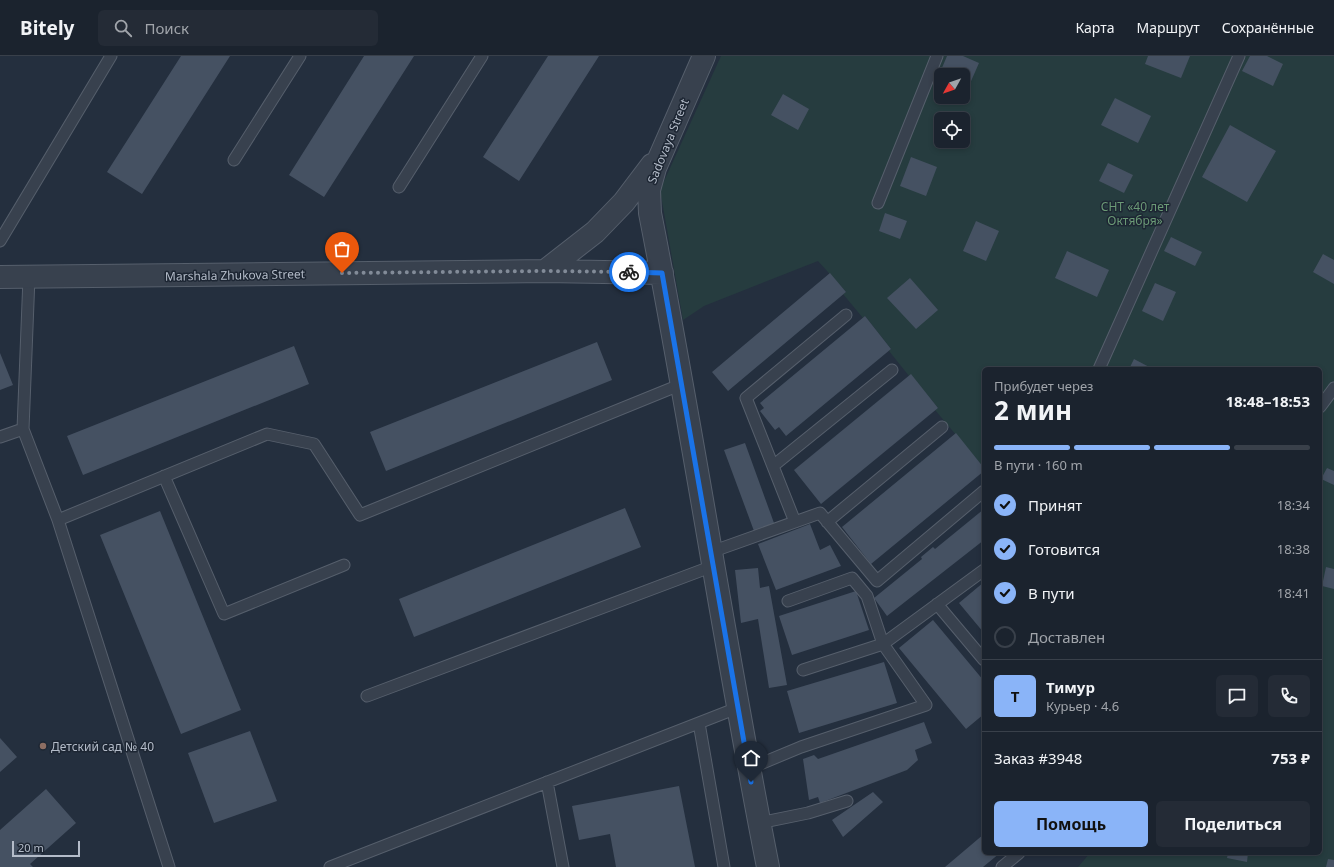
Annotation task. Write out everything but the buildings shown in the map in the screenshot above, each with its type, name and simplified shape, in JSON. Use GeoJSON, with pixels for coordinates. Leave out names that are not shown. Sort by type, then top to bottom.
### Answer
{"type":"FeatureCollection","features":[{"type":"Feature","properties":{"kind":"street","name":"Sadovaya Street"},"geometry":{"type":"LineString","coordinates":[[704,56],[655,168],[649,190],[650,213],[682,384],[748,769],[768,867]]}},
{"type":"Feature","properties":{"kind":"street"},"geometry":{"type":"LineString","coordinates":[[545,271],[595,232],[624,202],[662,151]]}},
{"type":"Feature","properties":{"kind":"street","name":"Marshala Zhukova Street"},"geometry":{"type":"LineString","coordinates":[[0,277],[545,271],[662,273]]}},
{"type":"Feature","properties":{"kind":"lane"},"geometry":{"type":"LineString","coordinates":[[0,241],[111,56]]}},
{"type":"Feature","properties":{"kind":"lane"},"geometry":{"type":"LineString","coordinates":[[234,160],[300,56]]}},
{"type":"Feature","properties":{"kind":"lane"},"geometry":{"type":"LineString","coordinates":[[399,187],[482,56]]}},
{"type":"Feature","properties":{"kind":"lane"},"geometry":{"type":"LineString","coordinates":[[878,204],[937,56]]}},
{"type":"Feature","properties":{"kind":"lane"},"geometry":{"type":"LineString","coordinates":[[1100,367],[1239,56]]}},
{"type":"Feature","properties":{"kind":"lane"},"geometry":{"type":"LineString","coordinates":[[29,277],[23,429],[58,520],[170,867]]}},
{"type":"Feature","properties":{"kind":"lane"},"geometry":{"type":"LineString","coordinates":[[795,522],[746,398],[846,315]]}},
{"type":"Feature","properties":{"kind":"lane"},"geometry":{"type":"LineString","coordinates":[[773,466],[892,370]]}},
{"type":"Feature","properties":{"kind":"lane"},"geometry":{"type":"LineString","coordinates":[[58,520],[267,434],[314,444],[360,515],[682,384]]}},
{"type":"Feature","properties":{"kind":"lane"},"geometry":{"type":"LineString","coordinates":[[1322,404],[1334,388]]}},
{"type":"Feature","properties":{"kind":"lane"},"geometry":{"type":"LineString","coordinates":[[827,522],[942,427]]}},
{"type":"Feature","properties":{"kind":"lane"},"geometry":{"type":"LineString","coordinates":[[0,437],[23,429]]}},
{"type":"Feature","properties":{"kind":"lane"},"geometry":{"type":"LineString","coordinates":[[164,476],[224,614],[344,565]]}},
{"type":"Feature","properties":{"kind":"lane"},"geometry":{"type":"LineString","coordinates":[[367,696],[712,559],[795,522],[820,513],[877,581],[982,493]]}},
{"type":"Feature","properties":{"kind":"lane"},"geometry":{"type":"LineString","coordinates":[[803,670],[883,644],[982,571]]}},
{"type":"Feature","properties":{"kind":"lane"},"geometry":{"type":"LineString","coordinates":[[748,769],[801,747],[926,705],[883,644],[867,596],[852,578],[788,600]]}},
{"type":"Feature","properties":{"kind":"lane"},"geometry":{"type":"LineString","coordinates":[[938,604],[982,658]]}},
{"type":"Feature","properties":{"kind":"lane"},"geometry":{"type":"LineString","coordinates":[[330,867],[737,708]]}},
{"type":"Feature","properties":{"kind":"lane"},"geometry":{"type":"LineString","coordinates":[[699,722],[724,867]]}},
{"type":"Feature","properties":{"kind":"lane"},"geometry":{"type":"LineString","coordinates":[[547,782],[563,867]]}},
{"type":"Feature","properties":{"kind":"lane"},"geometry":{"type":"LineString","coordinates":[[759,823],[808,813],[847,801]]}},
{"type":"Feature","properties":{"kind":"lane"},"geometry":{"type":"LineString","coordinates":[[1002,867],[1017,855]]}},
{"type":"Feature","properties":{"kind":"green space","name":"СНТ «40 лет Октября»"},"geometry":{"type":"Polygon","coordinates":[[[721,56],[1334,56],[1334,867],[1078,867],[1088,855],[1322,855],[1322,367],[982,367],[982,466],[935,410],[938,408],[889,351],[891,349],[865,316],[863,318],[843,294],[846,292],[818,261],[704,306],[683,320],[660,190],[721,56]]]}},
{"type":"Feature","properties":{"kind":"way so far"},"geometry":{"type":"LineString","coordinates":[[342,273],[545,271],[629,272]]}},
{"type":"Feature","properties":{"kind":"place","name":"Детский сад № 40"},"geometry":{"type":"Point","coordinates":[43,746]}},
{"type":"Feature","properties":{"kind":"route"},"geometry":{"type":"LineString","coordinates":[[629,272],[662,273],[751,782]]}}]}
